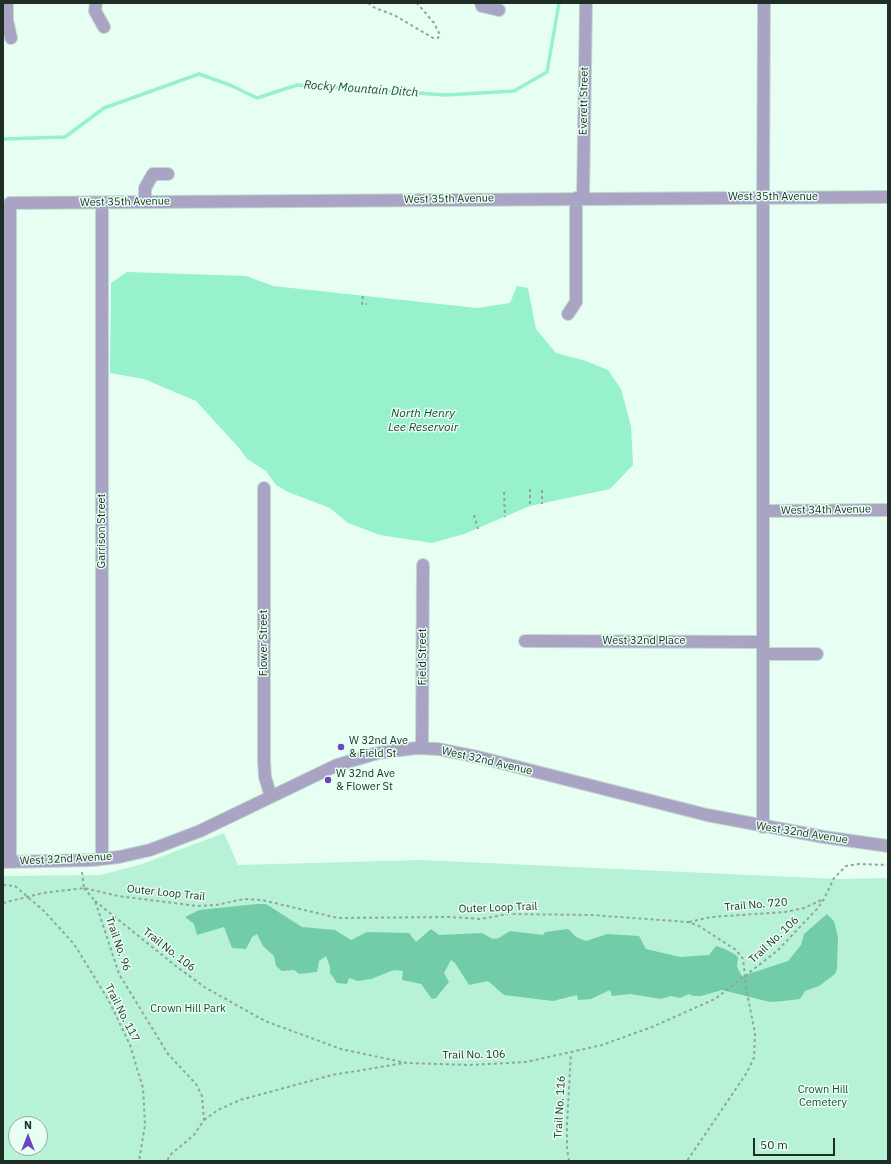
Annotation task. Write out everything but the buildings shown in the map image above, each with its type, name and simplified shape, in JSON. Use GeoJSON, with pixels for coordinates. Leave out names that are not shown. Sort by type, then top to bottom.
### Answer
{"type":"FeatureCollection","features":[{"type":"Feature","properties":{"kind":"street"},"geometry":{"type":"LineString","coordinates":[[7,3],[7,20],[11,38]]}},
{"type":"Feature","properties":{"kind":"street"},"geometry":{"type":"LineString","coordinates":[[96,3],[96,11],[104,27]]}},
{"type":"Feature","properties":{"kind":"street"},"geometry":{"type":"LineString","coordinates":[[481,3],[482,6],[499,10]]}},
{"type":"Feature","properties":{"kind":"street","name":"Everett Street"},"geometry":{"type":"LineString","coordinates":[[568,314],[576,302],[586,3]]}},
{"type":"Feature","properties":{"kind":"street"},"geometry":{"type":"LineString","coordinates":[[763,827],[764,511],[762,196],[764,3]]}},
{"type":"Feature","properties":{"kind":"street"},"geometry":{"type":"LineString","coordinates":[[145,202],[145,188],[147,182],[153,174],[168,174]]}},
{"type":"Feature","properties":{"kind":"street","name":"West 35th Avenue"},"geometry":{"type":"LineString","coordinates":[[6,862],[10,203],[888,196]]}},
{"type":"Feature","properties":{"kind":"street","name":"Garrison Street"},"geometry":{"type":"LineString","coordinates":[[102,203],[102,859]]}},
{"type":"Feature","properties":{"kind":"street","name":"Flower Street"},"geometry":{"type":"LineString","coordinates":[[264,488],[264,761],[267,786],[271,797]]}},
{"type":"Feature","properties":{"kind":"street","name":"West 34th Avenue"},"geometry":{"type":"LineString","coordinates":[[764,511],[888,510]]}},
{"type":"Feature","properties":{"kind":"street","name":"Field Street"},"geometry":{"type":"LineString","coordinates":[[422,748],[423,565]]}},
{"type":"Feature","properties":{"kind":"street","name":"West 32nd Place"},"geometry":{"type":"LineString","coordinates":[[526,641],[763,648],[817,654]]}},
{"type":"Feature","properties":{"kind":"street","name":"West 32nd Avenue"},"geometry":{"type":"LineString","coordinates":[[6,862],[102,859],[137,853],[164,846],[200,831],[320,772],[363,756],[391,750],[422,748],[478,756],[662,805],[763,827],[888,846]]}},
{"type":"Feature","properties":{"kind":"path"},"geometry":{"type":"LineString","coordinates":[[368,3],[375,8],[394,15],[433,38],[438,38],[440,35],[434,23],[417,3]]}},
{"type":"Feature","properties":{"kind":"path"},"geometry":{"type":"LineString","coordinates":[[363,296],[362,304],[367,304]]}},
{"type":"Feature","properties":{"kind":"path"},"geometry":{"type":"LineString","coordinates":[[530,489],[530,506]]}},
{"type":"Feature","properties":{"kind":"path"},"geometry":{"type":"LineString","coordinates":[[542,490],[542,504]]}},
{"type":"Feature","properties":{"kind":"path"},"geometry":{"type":"LineString","coordinates":[[504,492],[505,517]]}},
{"type":"Feature","properties":{"kind":"path"},"geometry":{"type":"LineString","coordinates":[[474,515],[478,529]]}},
{"type":"Feature","properties":{"kind":"path","name":"Trail No. 106"},"geometry":{"type":"LineString","coordinates":[[96,901],[177,967],[206,988],[266,1021],[341,1049],[407,1063],[470,1065],[526,1062],[602,1045],[652,1027],[715,999],[777,951],[817,909],[824,899],[834,878],[846,866],[859,864],[888,865]]}},
{"type":"Feature","properties":{"kind":"path"},"geometry":{"type":"LineString","coordinates":[[82,875],[84,888]]}},
{"type":"Feature","properties":{"kind":"path"},"geometry":{"type":"LineString","coordinates":[[3,885],[15,886],[28,897]]}},
{"type":"Feature","properties":{"kind":"path","name":"Outer Loop Trail"},"geometry":{"type":"LineString","coordinates":[[28,897],[43,893],[84,888],[118,896],[197,906],[216,905],[244,899],[262,900],[338,918],[450,917],[481,919],[508,914],[529,913],[556,916],[592,915],[688,922],[700,926],[736,950],[743,959],[755,1033],[754,1058],[746,1074],[687,1161]]}},
{"type":"Feature","properties":{"kind":"path","name":"Trail No. 96"},"geometry":{"type":"LineString","coordinates":[[84,888],[96,901],[119,974],[168,1054],[196,1084],[202,1096],[204,1120]]}},
{"type":"Feature","properties":{"kind":"path"},"geometry":{"type":"LineString","coordinates":[[3,903],[28,897]]}},
{"type":"Feature","properties":{"kind":"path","name":"Trail No. 117"},"geometry":{"type":"LineString","coordinates":[[28,897],[44,911],[74,944],[109,1001],[130,1045],[143,1088],[145,1126],[139,1161]]}},
{"type":"Feature","properties":{"kind":"path","name":"Trail No. 720"},"geometry":{"type":"LineString","coordinates":[[688,922],[711,917],[785,912],[804,908],[824,899]]}},
{"type":"Feature","properties":{"kind":"path","name":"Trail No. 116"},"geometry":{"type":"LineString","coordinates":[[569,1161],[566,1149],[566,1124],[571,1053]]}},
{"type":"Feature","properties":{"kind":"path"},"geometry":{"type":"LineString","coordinates":[[167,1161],[170,1155],[194,1135],[204,1120],[218,1110],[240,1100],[332,1076],[407,1063]]}},
{"type":"Feature","properties":{"kind":"green space","name":"Crown Hill Park"},"geometry":{"type":"Polygon","coordinates":[[[224,833],[238,865],[421,860],[838,879],[888,878],[888,1161],[3,1161],[3,876],[100,875],[142,864],[224,833]]]}},
{"type":"Feature","properties":{"kind":"shaded area"},"geometry":{"type":"Polygon","coordinates":[[[266,904],[302,927],[335,930],[351,940],[367,932],[409,933],[416,942],[431,929],[439,935],[482,933],[493,939],[499,938],[510,931],[543,935],[545,932],[568,929],[576,937],[586,941],[607,934],[639,936],[646,949],[680,957],[709,955],[716,946],[736,955],[738,958],[737,967],[742,976],[788,961],[801,945],[804,934],[827,914],[834,921],[838,937],[837,969],[835,974],[819,986],[805,991],[800,999],[783,1001],[770,1002],[722,990],[701,996],[693,996],[689,994],[680,998],[671,996],[661,999],[630,994],[612,996],[610,990],[591,999],[578,1000],[577,995],[553,1001],[504,995],[488,981],[469,985],[455,963],[451,960],[444,973],[449,982],[436,998],[432,999],[421,984],[402,980],[403,971],[394,970],[371,979],[358,981],[349,978],[347,984],[337,983],[330,973],[330,967],[326,956],[319,961],[317,972],[299,974],[294,970],[282,971],[276,966],[274,956],[263,946],[257,934],[252,937],[246,949],[232,948],[224,927],[197,935],[194,924],[185,917],[199,910],[266,904]]]}},
{"type":"Feature","properties":{"kind":"water","name":"North Henry Lee Reservoir"},"geometry":{"type":"Polygon","coordinates":[[[127,272],[246,276],[273,286],[477,308],[510,303],[517,286],[528,288],[536,329],[556,353],[586,361],[608,370],[621,389],[631,426],[633,465],[610,489],[530,506],[464,534],[432,543],[380,535],[348,523],[330,508],[288,492],[276,485],[266,471],[247,459],[239,448],[196,401],[144,379],[110,373],[111,283],[127,272]]]}},
{"type":"Feature","properties":{"kind":"waterway","name":"Rocky Mountain Ditch"},"geometry":{"type":"LineString","coordinates":[[3,139],[65,137],[104,108],[199,74],[230,85],[257,98],[297,85],[446,95],[514,91],[547,72],[559,3]]}},
{"type":"Feature","properties":{"kind":"place","name":"W 32nd Ave & Field St"},"geometry":{"type":"Point","coordinates":[341,747]}},
{"type":"Feature","properties":{"kind":"place","name":"W 32nd Ave & Flower St"},"geometry":{"type":"Point","coordinates":[328,780]}},
{"type":"Feature","properties":{"kind":"park label","name":"Crown Hill Cemetery"},"geometry":{"type":"Point","coordinates":[823,1096]}}]}
